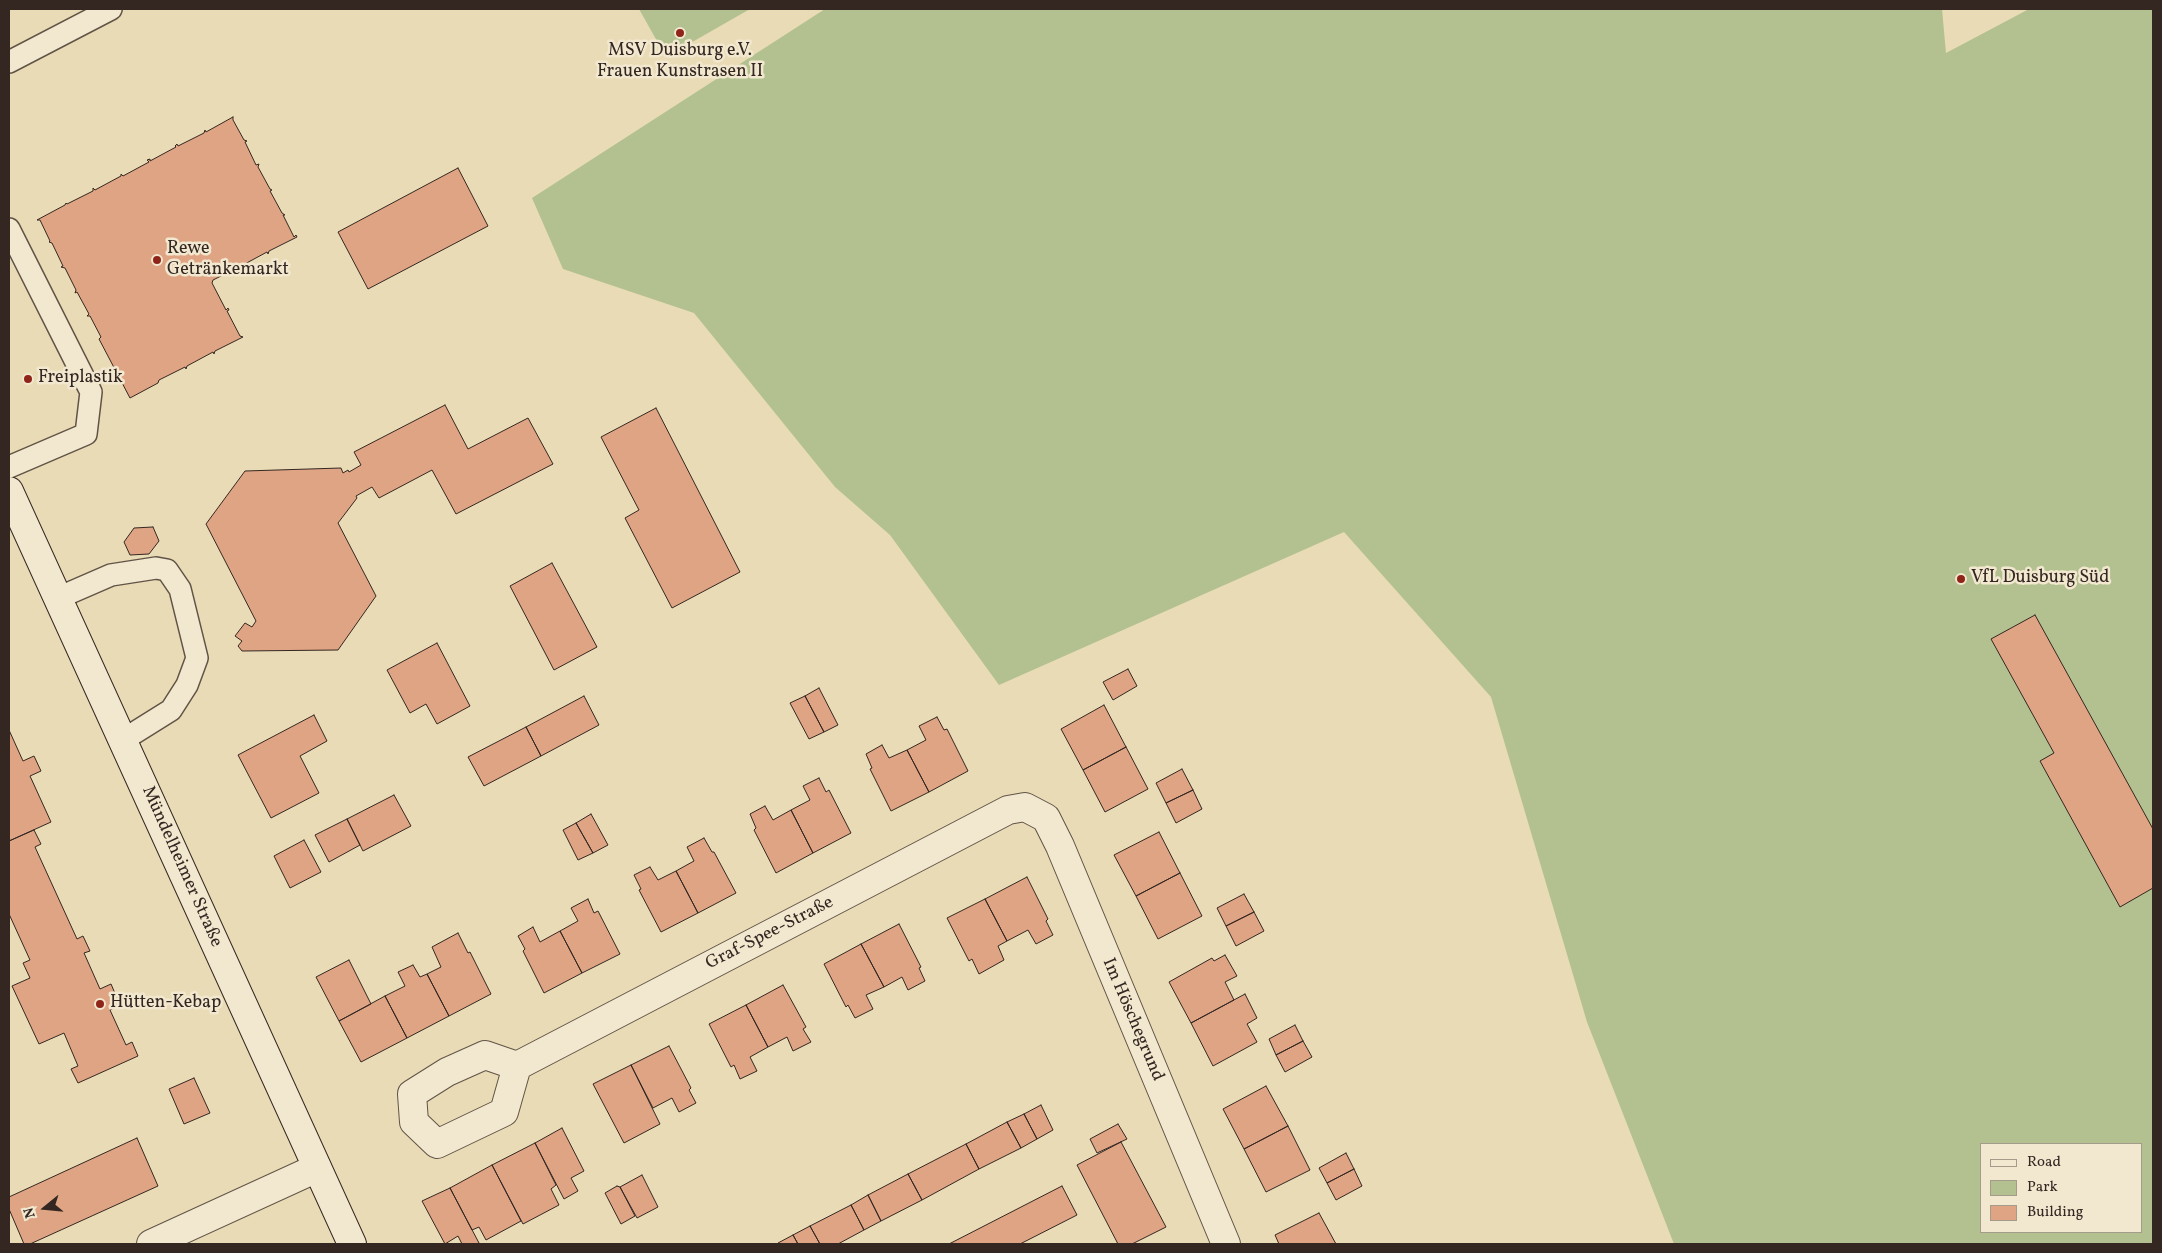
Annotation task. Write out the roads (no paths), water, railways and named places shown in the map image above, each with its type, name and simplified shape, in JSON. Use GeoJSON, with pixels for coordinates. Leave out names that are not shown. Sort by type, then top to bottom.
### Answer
{"type":"FeatureCollection","features":[{"type":"Feature","properties":{"kind":"street","name":"Mündelheimer Straße"},"geometry":{"type":"LineString","coordinates":[[9,491],[352,1244]]}},
{"type":"Feature","properties":{"kind":"street","name":"Graf-Spee-Straße"},"geometry":{"type":"LineString","coordinates":[[517,1066],[1008,810],[1025,807]]}},
{"type":"Feature","properties":{"kind":"street","name":"Im Höschegrund"},"geometry":{"type":"LineString","coordinates":[[1025,807],[1046,818],[1060,846],[1226,1244]]}},
{"type":"Feature","properties":{"kind":"street"},"geometry":{"type":"LineString","coordinates":[[151,1244],[317,1168]]}},
{"type":"Feature","properties":{"kind":"lane"},"geometry":{"type":"LineString","coordinates":[[9,62],[111,9]]}},
{"type":"Feature","properties":{"kind":"lane"},"geometry":{"type":"LineString","coordinates":[[9,228],[91,392],[86,434],[9,468]]}},
{"type":"Feature","properties":{"kind":"lane"},"geometry":{"type":"LineString","coordinates":[[58,598],[111,575],[156,568],[167,570],[180,589],[197,658],[187,686],[172,710],[123,740]]}},
{"type":"Feature","properties":{"kind":"place","name":"MSV Duisburg e.V. Frauen Kunstrasen II"},"geometry":{"type":"Point","coordinates":[680,33]}},
{"type":"Feature","properties":{"kind":"place","name":"Rewe Getränkemarkt"},"geometry":{"type":"Point","coordinates":[157,260]}},
{"type":"Feature","properties":{"kind":"place","name":"Freiplastik"},"geometry":{"type":"Point","coordinates":[28,379]}},
{"type":"Feature","properties":{"kind":"place","name":"VfL Duisburg Süd"},"geometry":{"type":"Point","coordinates":[1961,579]}},
{"type":"Feature","properties":{"kind":"place","name":"Hütten-Kebap"},"geometry":{"type":"Point","coordinates":[100,1004]}}]}
